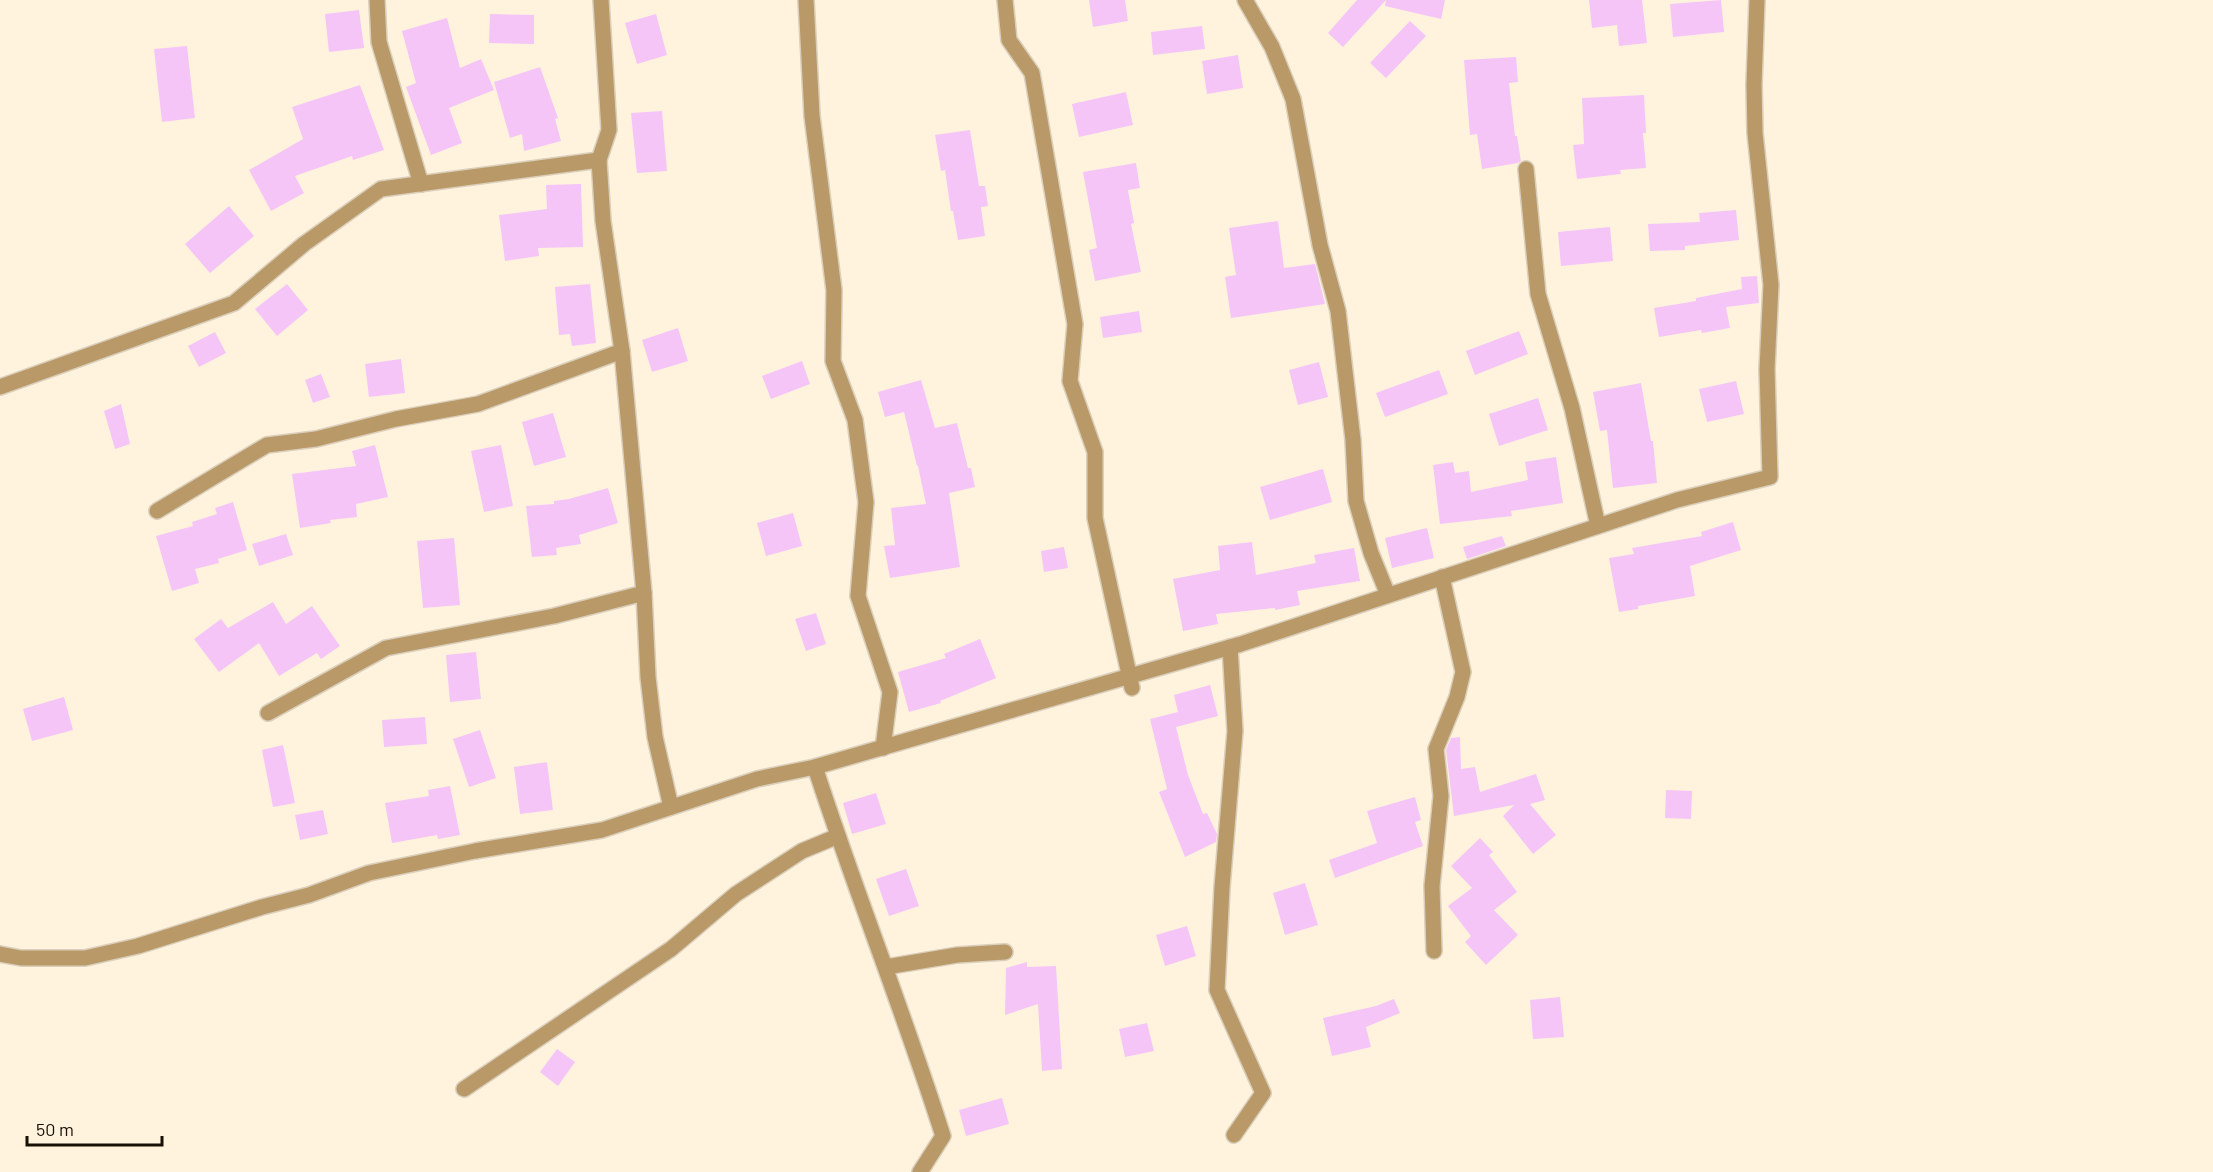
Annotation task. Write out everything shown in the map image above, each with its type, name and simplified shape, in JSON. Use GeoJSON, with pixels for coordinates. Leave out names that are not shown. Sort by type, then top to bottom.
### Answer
{"type":"FeatureCollection","features":[{"type":"Feature","properties":{"kind":"street"},"geometry":{"type":"LineString","coordinates":[[376,0],[379,42],[421,184]]}},
{"type":"Feature","properties":{"kind":"street"},"geometry":{"type":"LineString","coordinates":[[601,0],[609,129],[599,160],[603,221],[622,351],[644,592],[648,677],[655,737],[671,807]]}},
{"type":"Feature","properties":{"kind":"street"},"geometry":{"type":"LineString","coordinates":[[806,0],[815,139],[834,290],[833,361],[855,420],[866,502],[858,596],[890,692],[883,748]]}},
{"type":"Feature","properties":{"kind":"street"},"geometry":{"type":"LineString","coordinates":[[1005,0],[1009,40],[1032,73],[1075,324],[1070,381],[1095,452],[1095,518],[1130,683]]}},
{"type":"Feature","properties":{"kind":"street"},"geometry":{"type":"LineString","coordinates":[[1245,0],[1272,47],[1293,99],[1320,245],[1338,311],[1353,440],[1356,501],[1371,554],[1388,595]]}},
{"type":"Feature","properties":{"kind":"street"},"geometry":{"type":"LineString","coordinates":[[0,954],[21,958],[85,958],[138,946],[262,907],[309,895],[369,873],[475,851],[602,830],[757,779],[815,767],[1130,683],[1230,647],[1677,500],[1770,477],[1767,369],[1771,285],[1755,133],[1757,0]]}},
{"type":"Feature","properties":{"kind":"street"},"geometry":{"type":"LineString","coordinates":[[0,387],[234,303],[304,243],[381,189],[599,160]]}},
{"type":"Feature","properties":{"kind":"street"},"geometry":{"type":"LineString","coordinates":[[1526,169],[1538,294],[1572,408],[1598,526]]}},
{"type":"Feature","properties":{"kind":"street"},"geometry":{"type":"LineString","coordinates":[[157,511],[267,445],[316,439],[396,419],[478,404],[622,351]]}},
{"type":"Feature","properties":{"kind":"street"},"geometry":{"type":"LineString","coordinates":[[1434,951],[1432,886],[1441,796],[1436,749],[1457,697],[1463,672],[1442,577]]}},
{"type":"Feature","properties":{"kind":"street"},"geometry":{"type":"LineString","coordinates":[[268,713],[386,648],[554,616],[644,592]]}},
{"type":"Feature","properties":{"kind":"street"},"geometry":{"type":"LineString","coordinates":[[1230,647],[1235,731],[1222,887],[1217,990],[1263,1093],[1234,1135]]}},
{"type":"Feature","properties":{"kind":"street"},"geometry":{"type":"LineString","coordinates":[[815,767],[916,1051],[943,1136],[920,1172]]}},
{"type":"Feature","properties":{"kind":"street"},"geometry":{"type":"LineString","coordinates":[[464,1089],[671,949],[745,888],[802,851],[838,836]]}},
{"type":"Feature","properties":{"kind":"street"},"geometry":{"type":"LineString","coordinates":[[886,967],[957,955],[1005,952]]}},
{"type":"Feature","properties":{"kind":"building"},"geometry":{"type":"Polygon","coordinates":[[[1089,0],[1125,0],[1128,21],[1093,27],[1089,0]]]}},
{"type":"Feature","properties":{"kind":"building"},"geometry":{"type":"Polygon","coordinates":[[[1357,0],[1386,0],[1343,47],[1328,33],[1357,0]]]}},
{"type":"Feature","properties":{"kind":"building"},"geometry":{"type":"Polygon","coordinates":[[[1386,0],[1445,0],[1441,19],[1385,6],[1386,0]]]}},
{"type":"Feature","properties":{"kind":"building"},"geometry":{"type":"Polygon","coordinates":[[[1589,0],[1642,0],[1647,43],[1619,46],[1617,25],[1592,28],[1589,0]]]}},
{"type":"Feature","properties":{"kind":"building"},"geometry":{"type":"Polygon","coordinates":[[[1721,0],[1724,32],[1673,37],[1670,4],[1721,0]]]}},
{"type":"Feature","properties":{"kind":"building"},"geometry":{"type":"Polygon","coordinates":[[[359,10],[364,48],[329,52],[325,14],[359,10]]]}},
{"type":"Feature","properties":{"kind":"building"},"geometry":{"type":"Polygon","coordinates":[[[490,14],[534,15],[534,44],[489,43],[490,14]]]}},
{"type":"Feature","properties":{"kind":"building"},"geometry":{"type":"Polygon","coordinates":[[[656,14],[667,55],[637,64],[625,23],[656,14]]]}},
{"type":"Feature","properties":{"kind":"building"},"geometry":{"type":"Polygon","coordinates":[[[447,18],[460,68],[481,59],[494,90],[449,108],[462,143],[431,155],[406,87],[416,83],[402,31],[447,18]]]}},
{"type":"Feature","properties":{"kind":"building"},"geometry":{"type":"Polygon","coordinates":[[[1410,21],[1426,36],[1386,78],[1370,63],[1410,21]]]}},
{"type":"Feature","properties":{"kind":"building"},"geometry":{"type":"Polygon","coordinates":[[[1202,26],[1205,49],[1153,55],[1151,32],[1202,26]]]}},
{"type":"Feature","properties":{"kind":"building"},"geometry":{"type":"Polygon","coordinates":[[[187,46],[195,118],[162,122],[154,49],[187,46]]]}},
{"type":"Feature","properties":{"kind":"building"},"geometry":{"type":"Polygon","coordinates":[[[1238,55],[1243,88],[1207,94],[1202,61],[1238,55]]]}},
{"type":"Feature","properties":{"kind":"building"},"geometry":{"type":"Polygon","coordinates":[[[1516,57],[1518,82],[1509,83],[1515,136],[1517,136],[1521,161],[1482,169],[1477,134],[1470,135],[1464,60],[1516,57]]]}},
{"type":"Feature","properties":{"kind":"building"},"geometry":{"type":"Polygon","coordinates":[[[540,67],[558,118],[555,119],[561,141],[524,151],[522,134],[510,138],[494,82],[540,67]]]}},
{"type":"Feature","properties":{"kind":"building"},"geometry":{"type":"Polygon","coordinates":[[[360,85],[384,150],[353,160],[352,156],[295,176],[304,193],[271,211],[249,170],[303,139],[292,107],[360,85]]]}},
{"type":"Feature","properties":{"kind":"building"},"geometry":{"type":"Polygon","coordinates":[[[1126,92],[1133,125],[1079,137],[1072,104],[1126,92]]]}},
{"type":"Feature","properties":{"kind":"building"},"geometry":{"type":"Polygon","coordinates":[[[1644,95],[1646,133],[1643,133],[1646,168],[1620,170],[1621,174],[1577,179],[1573,145],[1584,144],[1582,98],[1644,95]]]}},
{"type":"Feature","properties":{"kind":"building"},"geometry":{"type":"Polygon","coordinates":[[[662,111],[667,171],[637,173],[631,113],[662,111]]]}},
{"type":"Feature","properties":{"kind":"building"},"geometry":{"type":"Polygon","coordinates":[[[970,130],[979,186],[985,186],[988,206],[981,207],[985,236],[958,240],[945,170],[941,171],[935,135],[970,130]]]}},
{"type":"Feature","properties":{"kind":"building"},"geometry":{"type":"Polygon","coordinates":[[[1136,163],[1140,188],[1128,190],[1134,223],[1131,224],[1141,272],[1095,281],[1089,250],[1097,248],[1083,172],[1136,163]]]}},
{"type":"Feature","properties":{"kind":"building"},"geometry":{"type":"Polygon","coordinates":[[[581,184],[583,247],[538,248],[539,256],[505,261],[499,215],[547,209],[546,185],[581,184]]]}},
{"type":"Feature","properties":{"kind":"building"},"geometry":{"type":"Polygon","coordinates":[[[229,206],[254,236],[210,273],[185,244],[229,206]]]}},
{"type":"Feature","properties":{"kind":"building"},"geometry":{"type":"Polygon","coordinates":[[[1736,210],[1739,240],[1685,246],[1685,250],[1650,251],[1648,224],[1700,222],[1699,213],[1736,210]]]}},
{"type":"Feature","properties":{"kind":"building"},"geometry":{"type":"Polygon","coordinates":[[[1278,221],[1284,268],[1315,264],[1325,304],[1231,318],[1225,277],[1236,275],[1229,228],[1278,221]]]}},
{"type":"Feature","properties":{"kind":"building"},"geometry":{"type":"Polygon","coordinates":[[[1610,227],[1613,261],[1561,266],[1558,232],[1610,227]]]}},
{"type":"Feature","properties":{"kind":"building"},"geometry":{"type":"Polygon","coordinates":[[[1757,276],[1759,303],[1726,307],[1730,328],[1659,337],[1654,308],[1696,301],[1696,298],[1742,289],[1741,277],[1757,276]]]}},
{"type":"Feature","properties":{"kind":"building"},"geometry":{"type":"Polygon","coordinates":[[[287,284],[308,310],[277,336],[255,309],[287,284]]]}},
{"type":"Feature","properties":{"kind":"building"},"geometry":{"type":"Polygon","coordinates":[[[590,284],[596,343],[572,346],[570,334],[559,335],[555,287],[590,284]]]}},
{"type":"Feature","properties":{"kind":"building"},"geometry":{"type":"Polygon","coordinates":[[[1139,311],[1142,332],[1103,338],[1100,317],[1139,311]]]}},
{"type":"Feature","properties":{"kind":"building"},"geometry":{"type":"Polygon","coordinates":[[[678,328],[688,361],[652,372],[642,340],[678,328]]]}},
{"type":"Feature","properties":{"kind":"building"},"geometry":{"type":"Polygon","coordinates":[[[1519,331],[1528,354],[1475,375],[1466,351],[1519,331]]]}},
{"type":"Feature","properties":{"kind":"building"},"geometry":{"type":"Polygon","coordinates":[[[215,332],[226,353],[199,367],[188,346],[215,332]]]}},
{"type":"Feature","properties":{"kind":"building"},"geometry":{"type":"Polygon","coordinates":[[[401,359],[405,393],[369,397],[365,364],[401,359]]]}},
{"type":"Feature","properties":{"kind":"building"},"geometry":{"type":"Polygon","coordinates":[[[802,361],[810,384],[771,399],[762,376],[802,361]]]}},
{"type":"Feature","properties":{"kind":"building"},"geometry":{"type":"Polygon","coordinates":[[[1319,362],[1328,397],[1298,405],[1289,370],[1319,362]]]}},
{"type":"Feature","properties":{"kind":"building"},"geometry":{"type":"Polygon","coordinates":[[[1439,370],[1448,394],[1385,417],[1376,393],[1439,370]]]}},
{"type":"Feature","properties":{"kind":"building"},"geometry":{"type":"Polygon","coordinates":[[[321,374],[330,397],[313,403],[305,380],[321,374]]]}},
{"type":"Feature","properties":{"kind":"building"},"geometry":{"type":"Polygon","coordinates":[[[921,380],[935,428],[957,423],[975,487],[949,493],[960,567],[890,578],[884,546],[895,545],[891,508],[926,504],[904,412],[885,417],[878,392],[921,380]]]}},
{"type":"Feature","properties":{"kind":"building"},"geometry":{"type":"Polygon","coordinates":[[[1736,381],[1744,414],[1707,422],[1699,389],[1736,381]]]}},
{"type":"Feature","properties":{"kind":"building"},"geometry":{"type":"Polygon","coordinates":[[[1641,383],[1651,441],[1653,441],[1657,483],[1613,488],[1607,430],[1600,431],[1593,392],[1641,383]]]}},
{"type":"Feature","properties":{"kind":"building"},"geometry":{"type":"Polygon","coordinates":[[[1538,398],[1548,430],[1499,446],[1489,414],[1538,398]]]}},
{"type":"Feature","properties":{"kind":"building"},"geometry":{"type":"Polygon","coordinates":[[[121,404],[130,444],[115,449],[104,411],[121,404]]]}},
{"type":"Feature","properties":{"kind":"building"},"geometry":{"type":"Polygon","coordinates":[[[553,413],[566,457],[534,466],[522,422],[553,413]]]}},
{"type":"Feature","properties":{"kind":"building"},"geometry":{"type":"Polygon","coordinates":[[[375,445],[388,497],[356,504],[357,517],[330,520],[331,523],[300,528],[292,474],[356,466],[352,451],[375,445]]]}},
{"type":"Feature","properties":{"kind":"building"},"geometry":{"type":"Polygon","coordinates":[[[501,445],[513,506],[484,512],[471,451],[501,445]]]}},
{"type":"Feature","properties":{"kind":"building"},"geometry":{"type":"Polygon","coordinates":[[[1556,457],[1563,503],[1511,511],[1512,516],[1440,524],[1433,465],[1453,462],[1455,473],[1469,471],[1471,492],[1528,480],[1525,462],[1556,457]]]}},
{"type":"Feature","properties":{"kind":"building"},"geometry":{"type":"Polygon","coordinates":[[[1323,469],[1332,502],[1270,520],[1260,487],[1323,469]]]}},
{"type":"Feature","properties":{"kind":"building"},"geometry":{"type":"Polygon","coordinates":[[[608,488],[618,523],[579,535],[581,544],[556,548],[557,555],[532,557],[526,506],[554,504],[554,501],[608,488]]]}},
{"type":"Feature","properties":{"kind":"building"},"geometry":{"type":"Polygon","coordinates":[[[233,502],[247,550],[218,559],[219,563],[195,569],[199,583],[172,591],[156,536],[193,526],[192,522],[217,514],[215,508],[233,502]]]}},
{"type":"Feature","properties":{"kind":"building"},"geometry":{"type":"Polygon","coordinates":[[[793,513],[802,546],[766,556],[757,523],[793,513]]]}},
{"type":"Feature","properties":{"kind":"building"},"geometry":{"type":"Polygon","coordinates":[[[1733,522],[1741,550],[1690,566],[1695,596],[1638,606],[1638,609],[1619,612],[1609,558],[1634,554],[1632,548],[1702,536],[1701,532],[1733,522]]]}},
{"type":"Feature","properties":{"kind":"building"},"geometry":{"type":"Polygon","coordinates":[[[1427,528],[1434,558],[1392,568],[1385,538],[1427,528]]]}},
{"type":"Feature","properties":{"kind":"building"},"geometry":{"type":"Polygon","coordinates":[[[286,534],[293,555],[259,566],[252,544],[286,534]]]}},
{"type":"Feature","properties":{"kind":"building"},"geometry":{"type":"Polygon","coordinates":[[[1502,536],[1506,546],[1467,559],[1463,547],[1502,536]]]}},
{"type":"Feature","properties":{"kind":"building"},"geometry":{"type":"Polygon","coordinates":[[[454,538],[460,605],[423,608],[417,541],[454,538]]]}},
{"type":"Feature","properties":{"kind":"building"},"geometry":{"type":"Polygon","coordinates":[[[1252,542],[1256,575],[1316,563],[1314,555],[1354,548],[1360,581],[1297,591],[1300,605],[1275,610],[1275,608],[1216,614],[1218,624],[1183,631],[1173,579],[1220,570],[1218,546],[1252,542]]]}},
{"type":"Feature","properties":{"kind":"building"},"geometry":{"type":"Polygon","coordinates":[[[1064,547],[1068,568],[1044,572],[1041,551],[1064,547]]]}},
{"type":"Feature","properties":{"kind":"building"},"geometry":{"type":"Polygon","coordinates":[[[273,602],[286,624],[312,606],[340,646],[321,659],[317,653],[279,676],[259,643],[219,672],[194,639],[221,619],[228,628],[273,602]]]}},
{"type":"Feature","properties":{"kind":"building"},"geometry":{"type":"Polygon","coordinates":[[[816,613],[826,644],[806,651],[795,619],[816,613]]]}},
{"type":"Feature","properties":{"kind":"building"},"geometry":{"type":"Polygon","coordinates":[[[980,639],[996,678],[940,701],[941,703],[909,712],[898,672],[946,658],[944,654],[980,639]]]}},
{"type":"Feature","properties":{"kind":"building"},"geometry":{"type":"Polygon","coordinates":[[[476,652],[481,699],[450,702],[446,655],[476,652]]]}},
{"type":"Feature","properties":{"kind":"building"},"geometry":{"type":"Polygon","coordinates":[[[1210,685],[1218,716],[1176,727],[1188,775],[1203,814],[1207,813],[1217,834],[1216,842],[1185,857],[1159,792],[1167,789],[1150,719],[1178,712],[1174,695],[1210,685]]]}},
{"type":"Feature","properties":{"kind":"building"},"geometry":{"type":"Polygon","coordinates":[[[64,697],[73,730],[32,741],[23,709],[64,697]]]}},
{"type":"Feature","properties":{"kind":"building"},"geometry":{"type":"Polygon","coordinates":[[[425,717],[427,744],[384,747],[382,720],[425,717]]]}},
{"type":"Feature","properties":{"kind":"building"},"geometry":{"type":"Polygon","coordinates":[[[480,730],[496,778],[469,787],[453,739],[480,730]]]}},
{"type":"Feature","properties":{"kind":"building"},"geometry":{"type":"Polygon","coordinates":[[[1460,737],[1461,769],[1475,767],[1480,792],[1536,774],[1545,800],[1530,804],[1556,835],[1533,854],[1503,816],[1514,805],[1454,816],[1446,750],[1451,738],[1460,737]]]}},
{"type":"Feature","properties":{"kind":"building"},"geometry":{"type":"Polygon","coordinates":[[[283,745],[295,803],[273,807],[262,750],[283,745]]]}},
{"type":"Feature","properties":{"kind":"building"},"geometry":{"type":"Polygon","coordinates":[[[547,762],[553,810],[520,814],[514,767],[547,762]]]}},
{"type":"Feature","properties":{"kind":"building"},"geometry":{"type":"Polygon","coordinates":[[[450,786],[460,835],[438,839],[437,835],[392,843],[385,803],[429,796],[428,790],[450,786]]]}},
{"type":"Feature","properties":{"kind":"building"},"geometry":{"type":"Polygon","coordinates":[[[1666,790],[1692,791],[1691,819],[1665,818],[1666,790]]]}},
{"type":"Feature","properties":{"kind":"building"},"geometry":{"type":"Polygon","coordinates":[[[876,793],[886,824],[852,834],[843,803],[876,793]]]}},
{"type":"Feature","properties":{"kind":"building"},"geometry":{"type":"Polygon","coordinates":[[[1415,797],[1421,820],[1415,822],[1423,846],[1335,878],[1329,860],[1377,843],[1367,811],[1415,797]]]}},
{"type":"Feature","properties":{"kind":"building"},"geometry":{"type":"Polygon","coordinates":[[[323,810],[328,834],[300,840],[295,815],[323,810]]]}},
{"type":"Feature","properties":{"kind":"building"},"geometry":{"type":"Polygon","coordinates":[[[1480,838],[1493,852],[1489,855],[1517,892],[1494,910],[1518,935],[1486,965],[1465,942],[1471,936],[1448,906],[1472,888],[1451,866],[1480,838]]]}},
{"type":"Feature","properties":{"kind":"building"},"geometry":{"type":"Polygon","coordinates":[[[906,869],[919,906],[889,916],[876,879],[906,869]]]}},
{"type":"Feature","properties":{"kind":"building"},"geometry":{"type":"Polygon","coordinates":[[[1305,883],[1318,925],[1285,935],[1273,893],[1305,883]]]}},
{"type":"Feature","properties":{"kind":"building"},"geometry":{"type":"Polygon","coordinates":[[[1187,926],[1196,956],[1165,966],[1156,935],[1187,926]]]}},
{"type":"Feature","properties":{"kind":"building"},"geometry":{"type":"Polygon","coordinates":[[[1027,962],[1027,967],[1056,966],[1062,1069],[1042,1071],[1038,1004],[1005,1015],[1006,968],[1027,962]]]}},
{"type":"Feature","properties":{"kind":"building"},"geometry":{"type":"Polygon","coordinates":[[[1560,997],[1564,1037],[1533,1039],[1530,1000],[1560,997]]]}},
{"type":"Feature","properties":{"kind":"building"},"geometry":{"type":"Polygon","coordinates":[[[1394,999],[1400,1013],[1366,1027],[1371,1047],[1332,1056],[1323,1018],[1376,1006],[1394,999]]]}},
{"type":"Feature","properties":{"kind":"building"},"geometry":{"type":"Polygon","coordinates":[[[1147,1023],[1154,1051],[1125,1057],[1119,1029],[1147,1023]]]}},
{"type":"Feature","properties":{"kind":"building"},"geometry":{"type":"Polygon","coordinates":[[[557,1049],[575,1062],[558,1086],[540,1072],[557,1049]]]}},
{"type":"Feature","properties":{"kind":"building"},"geometry":{"type":"Polygon","coordinates":[[[1002,1098],[1009,1124],[966,1136],[959,1110],[1002,1098]]]}}]}
